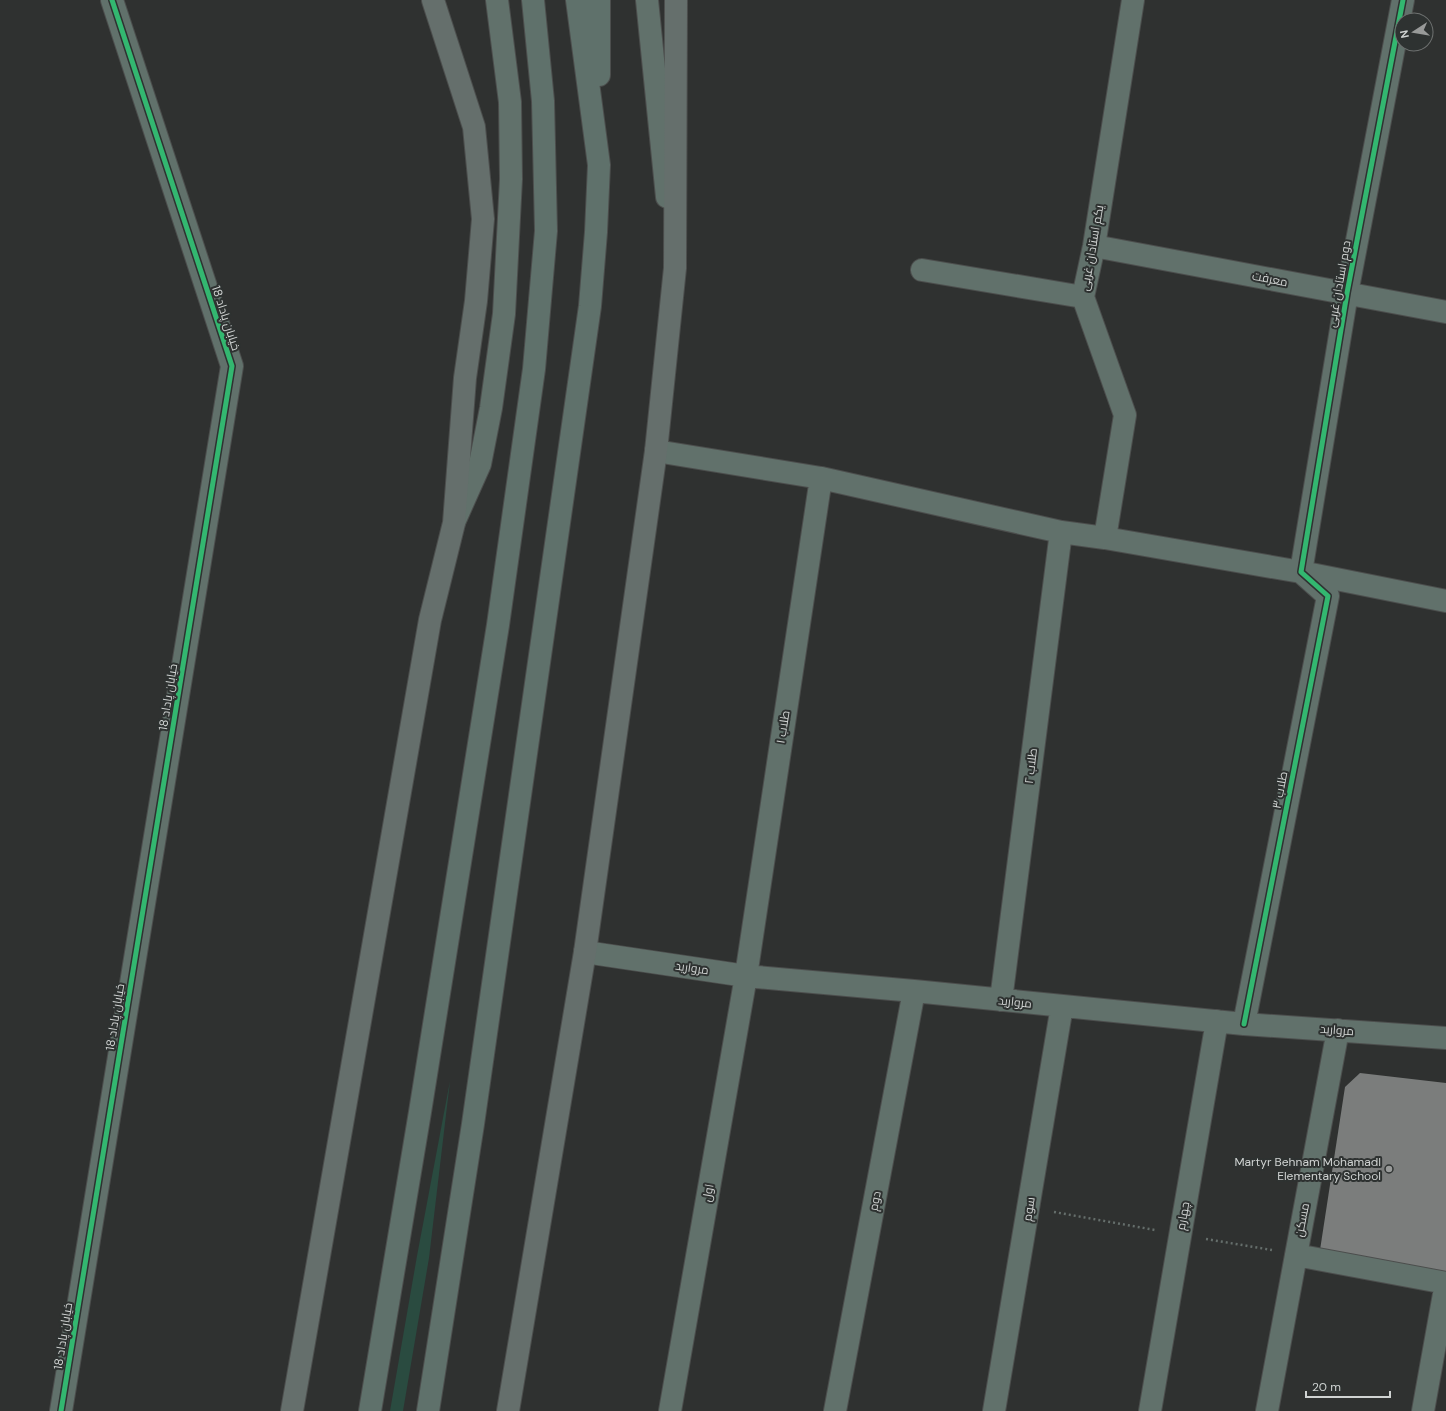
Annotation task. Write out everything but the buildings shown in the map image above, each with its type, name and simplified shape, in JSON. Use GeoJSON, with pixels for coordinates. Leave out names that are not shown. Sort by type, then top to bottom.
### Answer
{"type":"FeatureCollection","features":[{"type":"Feature","properties":{"kind":"highway"},"geometry":{"type":"LineString","coordinates":[[292,1411],[430,620],[454,523],[465,378],[476,301],[483,219],[474,127],[433,0]]}},
{"type":"Feature","properties":{"kind":"highway"},"geometry":{"type":"LineString","coordinates":[[508,1411],[585,952],[656,451],[674,268],[676,0]]}},
{"type":"Feature","properties":{"kind":"main road"},"geometry":{"type":"LineString","coordinates":[[370,1411],[422,1104],[498,625],[534,369],[546,231],[543,101],[533,0]]}},
{"type":"Feature","properties":{"kind":"main road"},"geometry":{"type":"LineString","coordinates":[[577,0],[599,164]]}},
{"type":"Feature","properties":{"kind":"main road"},"geometry":{"type":"LineString","coordinates":[[428,1411],[473,1124],[590,306],[596,232],[599,164],[599,0]]}},
{"type":"Feature","properties":{"kind":"street","name":"خیابان پاداد 18"},"geometry":{"type":"LineString","coordinates":[[61,1411],[232,366],[112,0]]}},
{"type":"Feature","properties":{"kind":"street"},"geometry":{"type":"LineString","coordinates":[[454,523],[480,464],[491,408],[504,314],[511,179],[510,102],[497,0]]}},
{"type":"Feature","properties":{"kind":"street"},"geometry":{"type":"LineString","coordinates":[[647,0],[674,268]]}},
{"type":"Feature","properties":{"kind":"street","name":"یکم استادان غربی"},"geometry":{"type":"LineString","coordinates":[[1105,538],[1125,415],[1083,297],[1094,246],[1133,0]]}},
{"type":"Feature","properties":{"kind":"street","name":"دوم استادان غربی"},"geometry":{"type":"LineString","coordinates":[[1301,572],[1346,293],[1403,0]]}},
{"type":"Feature","properties":{"kind":"street","name":"معرفت"},"geometry":{"type":"LineString","coordinates":[[1094,246],[1446,312]]}},
{"type":"Feature","properties":{"kind":"street"},"geometry":{"type":"LineString","coordinates":[[922,270],[1083,297]]}},
{"type":"Feature","properties":{"kind":"street"},"geometry":{"type":"LineString","coordinates":[[656,451],[821,478],[1061,532],[1105,538],[1301,572],[1446,601]]}},
{"type":"Feature","properties":{"kind":"street","name":"طلاب ۱"},"geometry":{"type":"LineString","coordinates":[[746,976],[821,478]]}},
{"type":"Feature","properties":{"kind":"street","name":"طلاب ۲"},"geometry":{"type":"LineString","coordinates":[[1001,1000],[1061,532]]}},
{"type":"Feature","properties":{"kind":"street","name":"طلاب ۳"},"geometry":{"type":"LineString","coordinates":[[1244,1024],[1328,596],[1301,572]]}},
{"type":"Feature","properties":{"kind":"street","name":"مروارید"},"geometry":{"type":"LineString","coordinates":[[585,952],[746,976],[1244,1024],[1446,1038]]}},
{"type":"Feature","properties":{"kind":"street","name":"اول"},"geometry":{"type":"LineString","coordinates":[[670,1411],[746,976]]}},
{"type":"Feature","properties":{"kind":"street","name":"دوم"},"geometry":{"type":"LineString","coordinates":[[835,1411],[914,991]]}},
{"type":"Feature","properties":{"kind":"street","name":"سوم"},"geometry":{"type":"LineString","coordinates":[[994,1411],[1062,1006]]}},
{"type":"Feature","properties":{"kind":"street","name":"چهارم"},"geometry":{"type":"LineString","coordinates":[[1150,1411],[1217,1021]]}},
{"type":"Feature","properties":{"kind":"street","name":"مسکن"},"geometry":{"type":"LineString","coordinates":[[1267,1411],[1338,1030]]}},
{"type":"Feature","properties":{"kind":"street"},"geometry":{"type":"LineString","coordinates":[[1296,1255],[1446,1283],[1423,1411]]}},
{"type":"Feature","properties":{"kind":"green space"},"geometry":{"type":"Polygon","coordinates":[[[450,1081],[429,1258],[403,1411],[390,1411],[417,1256],[450,1081]]]}},
{"type":"Feature","properties":{"kind":"cycle path"},"geometry":{"type":"LineString","coordinates":[[61,1411],[232,366],[112,0]]}},
{"type":"Feature","properties":{"kind":"cycle path"},"geometry":{"type":"LineString","coordinates":[[1244,1024],[1328,596],[1301,572],[1347,293],[1403,0]]}},
{"type":"Feature","properties":{"kind":"place","name":"Martyr Behnam MohamadI Elementary School"},"geometry":{"type":"Point","coordinates":[1389,1169]}}]}
